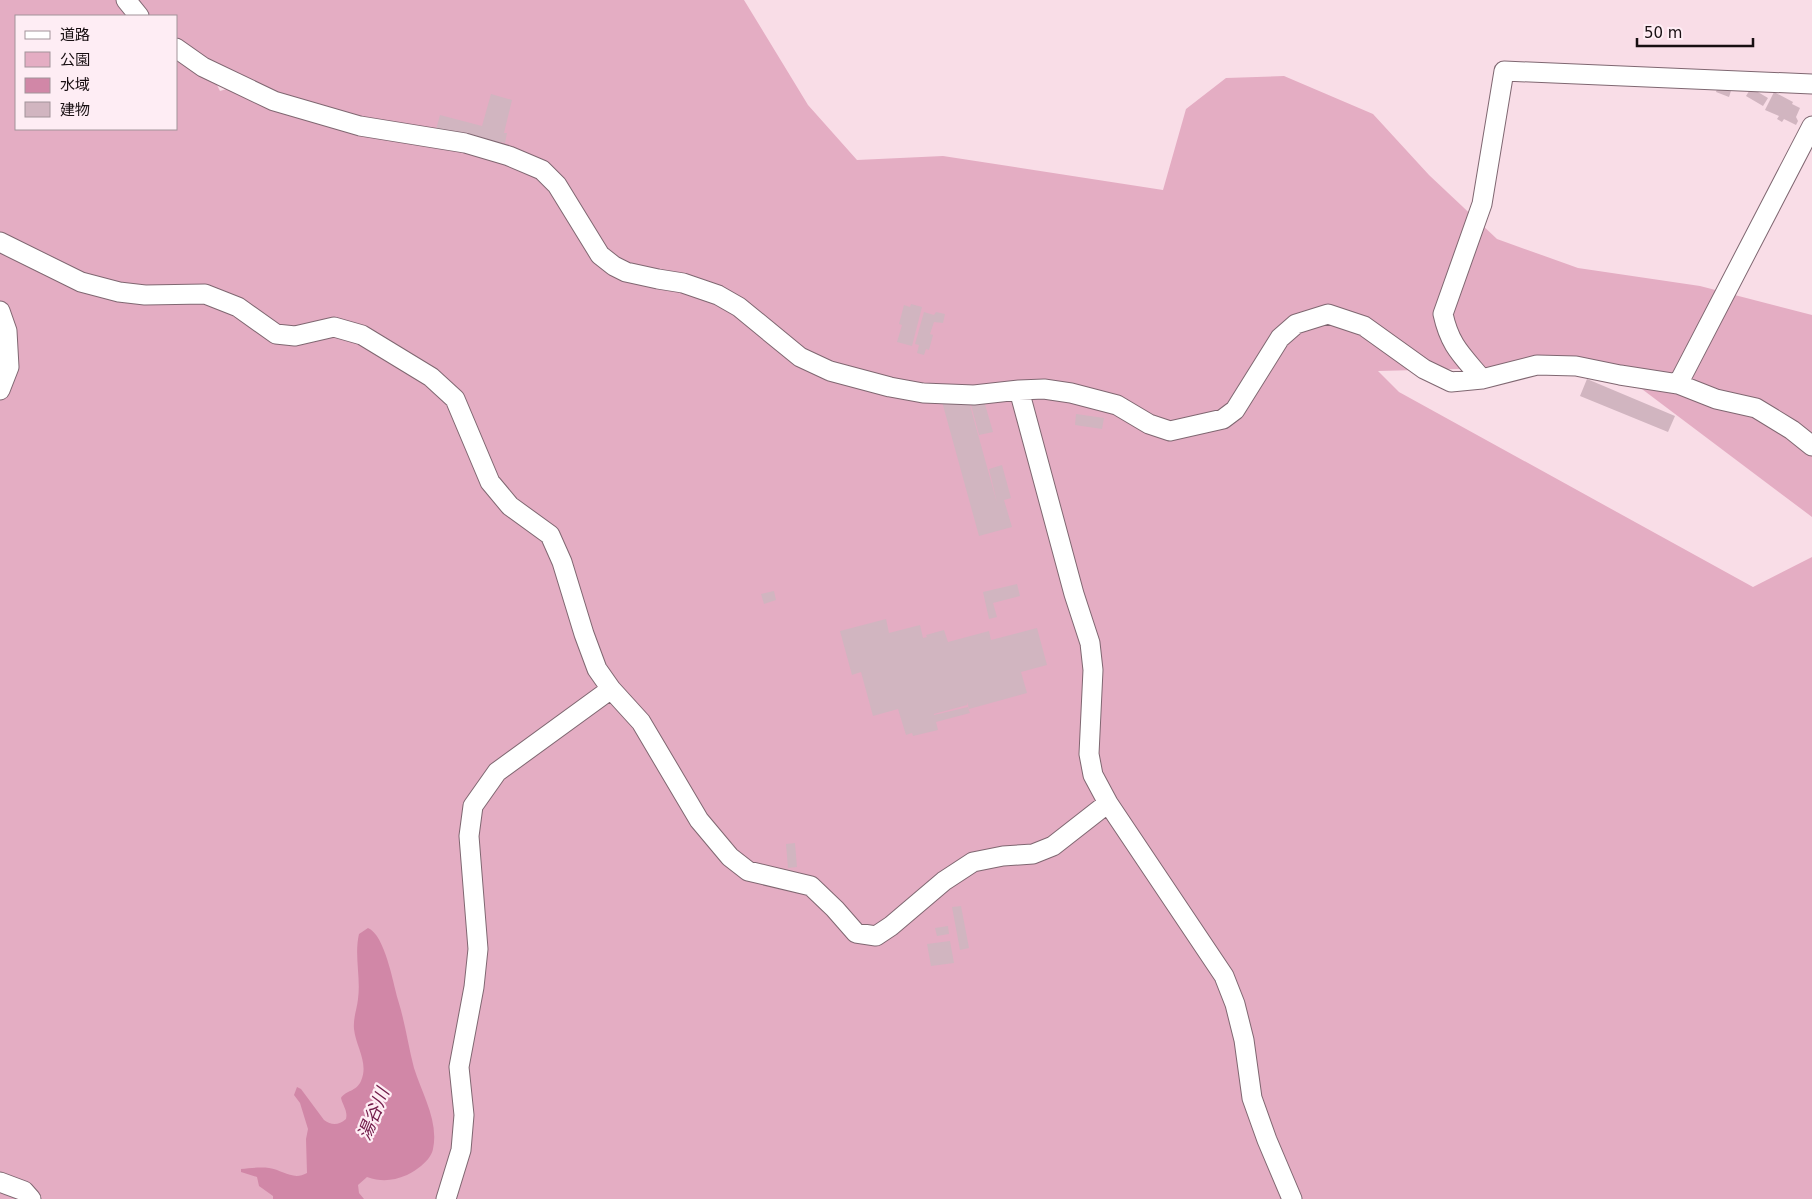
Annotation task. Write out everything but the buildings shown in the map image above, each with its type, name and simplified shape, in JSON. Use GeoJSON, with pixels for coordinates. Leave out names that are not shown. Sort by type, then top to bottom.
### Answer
{"type":"FeatureCollection","features":[{"type":"Feature","properties":{"kind":"street"},"geometry":{"type":"LineString","coordinates":[[126,0],[138,15]]}},
{"type":"Feature","properties":{"kind":"street"},"geometry":{"type":"LineString","coordinates":[[178,49],[203,67],[274,101],[360,126],[466,143],[509,156],[542,170],[557,185],[600,255],[614,266],[626,272],[683,283],[718,295],[739,307],[800,357],[830,371],[890,387],[923,393],[974,394],[1044,389],[1071,393],[1117,405],[1149,424],[1170,431],[1223,419],[1236,410],[1280,338],[1296,324],[1328,314],[1364,326],[1424,369],[1450,382],[1482,379],[1537,365],[1576,366],[1620,376],[1678,384],[1716,399],[1756,408],[1792,430],[1812,446]]}},
{"type":"Feature","properties":{"kind":"street"},"geometry":{"type":"LineString","coordinates":[[1482,379],[1455,348],[1447,333],[1443,314],[1482,204],[1504,71],[1812,84]]}},
{"type":"Feature","properties":{"kind":"street"},"geometry":{"type":"LineString","coordinates":[[1678,384],[1812,126]]}},
{"type":"Feature","properties":{"kind":"street"},"geometry":{"type":"LineString","coordinates":[[0,242],[81,282],[119,292],[146,295],[205,294],[238,307],[276,334],[295,336],[334,327],[362,335],[431,377],[455,399],[490,482],[510,506],[550,535],[562,562],[597,669],[611,689],[640,722],[699,820],[730,857],[748,871],[811,886],[856,933],[876,936],[892,926],[944,881],[973,862],[1003,856],[1033,854],[1053,846],[1108,803]]}},
{"type":"Feature","properties":{"kind":"street"},"geometry":{"type":"LineString","coordinates":[[0,311],[7,331],[9,367],[0,390]]}},
{"type":"Feature","properties":{"kind":"street"},"geometry":{"type":"LineString","coordinates":[[1019,390],[1071,585],[1090,643],[1093,670],[1088,754],[1093,775],[1108,803],[1224,976],[1235,1004],[1242,1031],[1252,1098],[1267,1140],[1292,1199]]}},
{"type":"Feature","properties":{"kind":"street"},"geometry":{"type":"LineString","coordinates":[[446,1199],[461,1150],[464,1115],[459,1067],[474,987],[478,949],[469,836],[473,806],[497,772],[611,689]]}},
{"type":"Feature","properties":{"kind":"street"},"geometry":{"type":"LineString","coordinates":[[0,1182],[24,1191],[31,1199]]}},
{"type":"Feature","properties":{"kind":"green space"},"geometry":{"type":"Polygon","coordinates":[[[0,0],[744,0],[808,105],[857,160],[943,156],[1163,190],[1186,109],[1226,78],[1284,76],[1373,114],[1429,175],[1497,239],[1578,268],[1700,286],[1812,315],[1812,517],[1610,365],[1378,371],[1399,392],[1753,587],[1812,557],[1812,1199],[0,1199],[0,0]],[[209,69],[220,91],[246,83],[209,69]]]}},
{"type":"Feature","properties":{"kind":"water","name":"湯谷川"},"geometry":{"type":"Polygon","coordinates":[[[368,928],[374,932],[384,949],[391,972],[414,1068],[432,1118],[434,1139],[432,1153],[427,1161],[402,1177],[392,1180],[377,1180],[367,1177],[358,1185],[359,1193],[364,1199],[273,1199],[273,1196],[259,1186],[257,1177],[241,1172],[241,1169],[269,1168],[297,1176],[307,1173],[306,1139],[308,1129],[300,1103],[294,1095],[297,1087],[301,1089],[324,1120],[335,1124],[341,1123],[346,1119],[346,1111],[341,1098],[359,1085],[361,1081],[364,1068],[355,1036],[354,1025],[359,991],[357,950],[359,934],[368,928]]]}}]}
